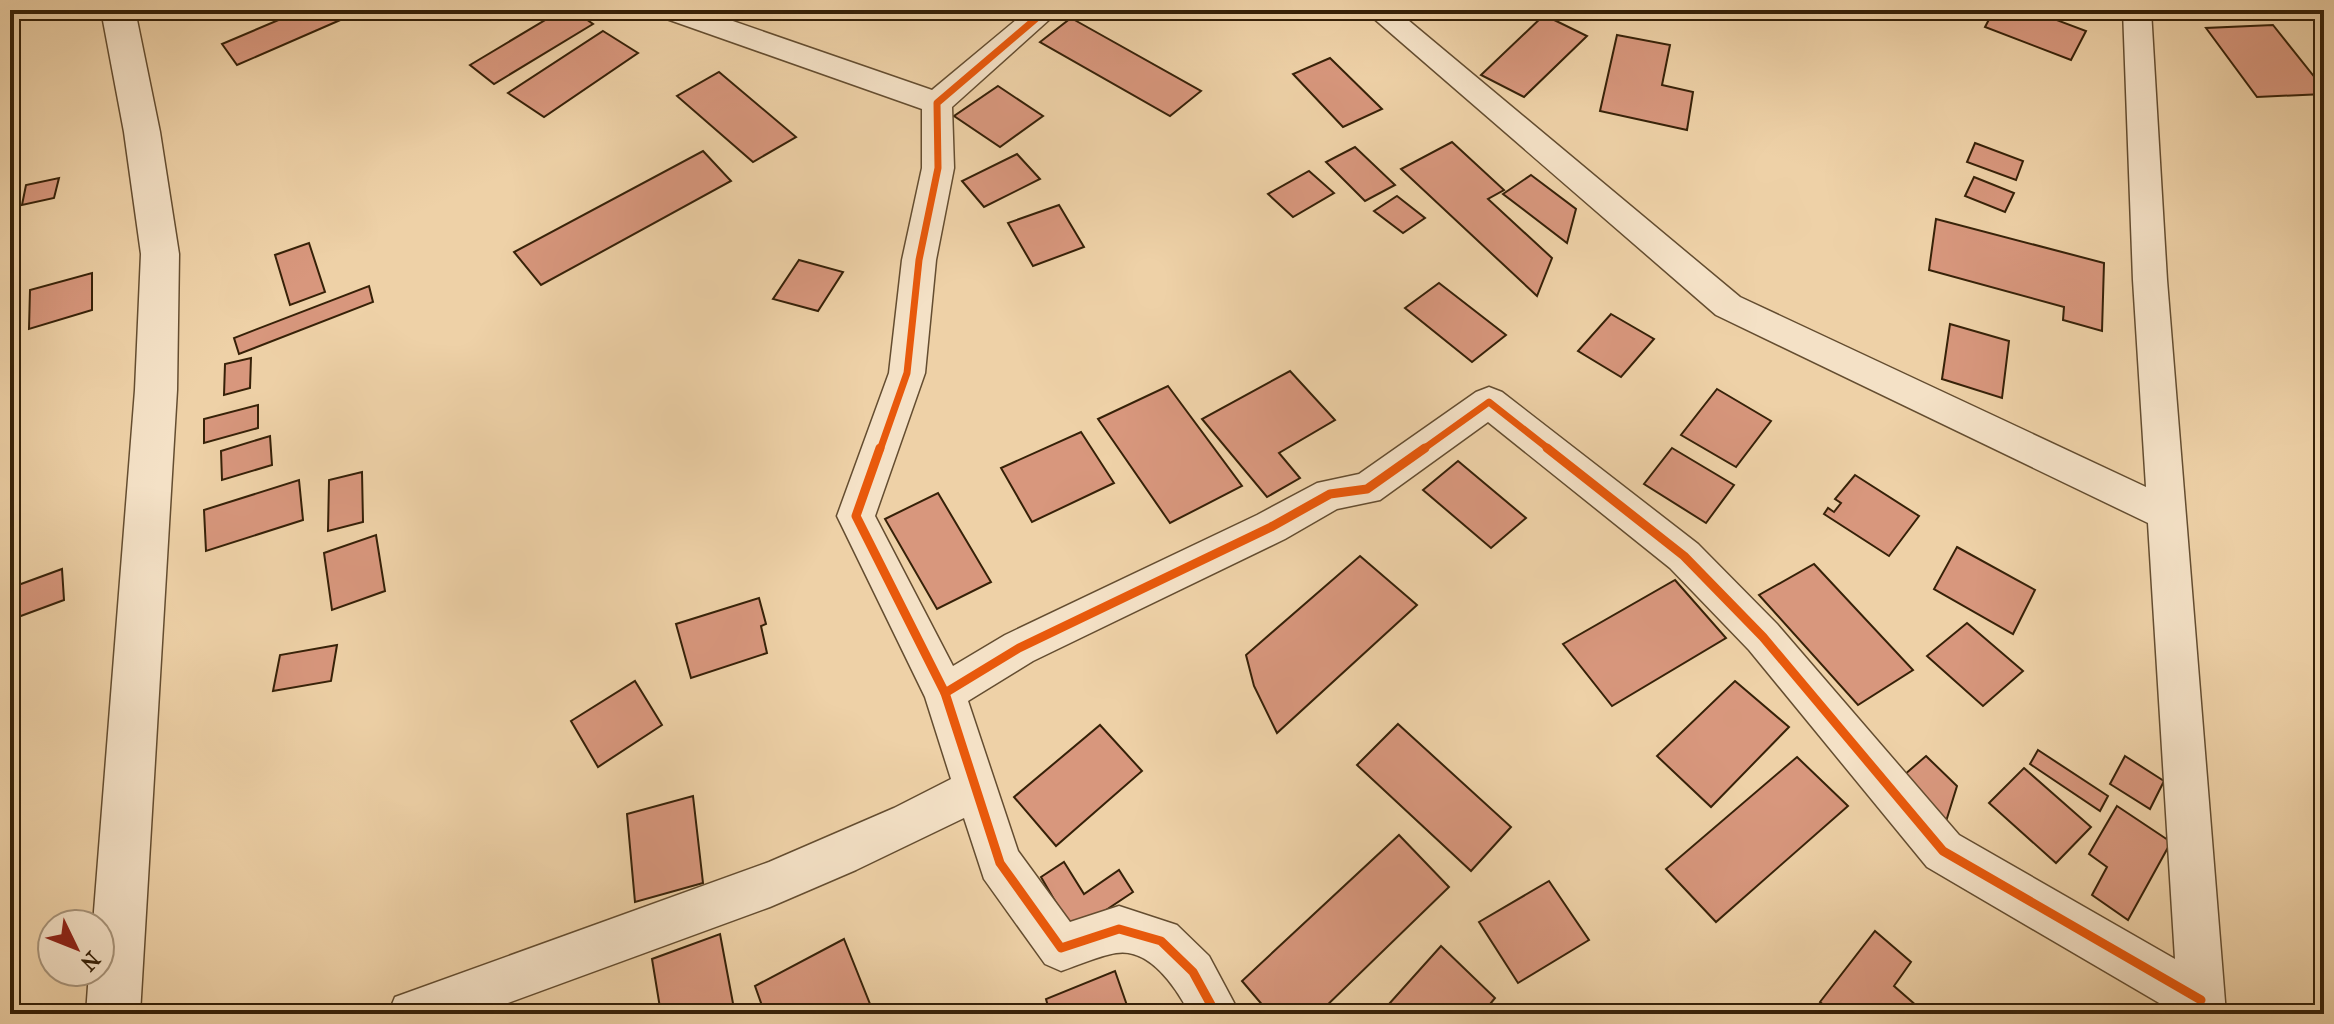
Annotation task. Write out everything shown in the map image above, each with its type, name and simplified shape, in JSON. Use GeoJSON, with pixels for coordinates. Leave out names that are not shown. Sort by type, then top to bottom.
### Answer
{"type":"FeatureCollection","features":[{"type":"Feature","properties":{"kind":"street"},"geometry":{"type":"LineString","coordinates":[[113,1014],[156,390],[160,254],[142,132],[118,10]]}},
{"type":"Feature","properties":{"kind":"street"},"geometry":{"type":"LineString","coordinates":[[671,10],[937,103]]}},
{"type":"Feature","properties":{"kind":"street"},"geometry":{"type":"LineString","coordinates":[[937,103],[1046,10]]}},
{"type":"Feature","properties":{"kind":"street"},"geometry":{"type":"LineString","coordinates":[[1378,10],[1728,306],[2166,514]]}},
{"type":"Feature","properties":{"kind":"street"},"geometry":{"type":"LineString","coordinates":[[2137,10],[2150,280],[2201,1007]]}},
{"type":"Feature","properties":{"kind":"street"},"geometry":{"type":"LineString","coordinates":[[937,103],[938,168],[919,260],[907,373],[856,516],[945,693],[1000,863],[1061,948],[1119,929],[1161,941],[1193,972],[1216,1014]]}},
{"type":"Feature","properties":{"kind":"street"},"geometry":{"type":"LineString","coordinates":[[945,693],[1019,648],[1271,527],[1330,494],[1367,489],[1489,402],[1684,556],[1763,637],[1943,851],[2201,1007]]}},
{"type":"Feature","properties":{"kind":"street"},"geometry":{"type":"LineString","coordinates":[[412,1014],[645,931],[845,853],[901,829],[977,788]]}},
{"type":"Feature","properties":{"kind":"building"},"geometry":{"type":"Polygon","coordinates":[[[302,10],[361,11],[237,65],[222,44],[302,10]]]}},
{"type":"Feature","properties":{"kind":"building"},"geometry":{"type":"Polygon","coordinates":[[[562,10],[573,10],[593,24],[494,84],[470,65],[562,10]]]}},
{"type":"Feature","properties":{"kind":"building"},"geometry":{"type":"Polygon","coordinates":[[[1994,10],[2030,10],[2086,31],[2071,60],[1985,27],[1994,10]]]}},
{"type":"Feature","properties":{"kind":"building"},"geometry":{"type":"Polygon","coordinates":[[[1544,15],[1587,36],[1524,97],[1481,75],[1544,15]]]}},
{"type":"Feature","properties":{"kind":"building"},"geometry":{"type":"Polygon","coordinates":[[[1071,18],[1201,91],[1170,116],[1040,42],[1071,18]]]}},
{"type":"Feature","properties":{"kind":"building"},"geometry":{"type":"Polygon","coordinates":[[[2273,25],[2324,89],[2324,94],[2257,97],[2206,28],[2273,25]]]}},
{"type":"Feature","properties":{"kind":"building"},"geometry":{"type":"Polygon","coordinates":[[[603,31],[638,53],[544,117],[508,93],[603,31]]]}},
{"type":"Feature","properties":{"kind":"building"},"geometry":{"type":"Polygon","coordinates":[[[1617,35],[1670,45],[1662,85],[1693,92],[1687,130],[1600,111],[1617,35]]]}},
{"type":"Feature","properties":{"kind":"building"},"geometry":{"type":"Polygon","coordinates":[[[1330,58],[1382,109],[1343,127],[1293,74],[1330,58]]]}},
{"type":"Feature","properties":{"kind":"building"},"geometry":{"type":"Polygon","coordinates":[[[719,72],[796,137],[753,162],[677,96],[719,72]]]}},
{"type":"Feature","properties":{"kind":"building"},"geometry":{"type":"Polygon","coordinates":[[[998,86],[1043,116],[1000,147],[954,116],[998,86]]]}},
{"type":"Feature","properties":{"kind":"building"},"geometry":{"type":"Polygon","coordinates":[[[1452,142],[1504,190],[1488,199],[1552,258],[1537,296],[1401,169],[1452,142]]]}},
{"type":"Feature","properties":{"kind":"building"},"geometry":{"type":"Polygon","coordinates":[[[1975,143],[2023,161],[2016,180],[1967,162],[1975,143]]]}},
{"type":"Feature","properties":{"kind":"building"},"geometry":{"type":"Polygon","coordinates":[[[1355,147],[1395,185],[1365,201],[1326,162],[1355,147]]]}},
{"type":"Feature","properties":{"kind":"building"},"geometry":{"type":"Polygon","coordinates":[[[703,151],[731,181],[541,285],[514,252],[703,151]]]}},
{"type":"Feature","properties":{"kind":"building"},"geometry":{"type":"Polygon","coordinates":[[[1017,154],[1040,179],[984,207],[962,181],[1017,154]]]}},
{"type":"Feature","properties":{"kind":"building"},"geometry":{"type":"Polygon","coordinates":[[[1309,171],[1334,193],[1293,217],[1268,194],[1309,171]]]}},
{"type":"Feature","properties":{"kind":"building"},"geometry":{"type":"Polygon","coordinates":[[[1531,175],[1576,209],[1567,243],[1503,194],[1531,175]]]}},
{"type":"Feature","properties":{"kind":"building"},"geometry":{"type":"Polygon","coordinates":[[[1974,177],[2014,193],[2005,212],[1965,196],[1974,177]]]}},
{"type":"Feature","properties":{"kind":"building"},"geometry":{"type":"Polygon","coordinates":[[[59,178],[54,198],[22,205],[26,185],[59,178]]]}},
{"type":"Feature","properties":{"kind":"building"},"geometry":{"type":"Polygon","coordinates":[[[1397,196],[1425,218],[1403,233],[1374,211],[1397,196]]]}},
{"type":"Feature","properties":{"kind":"building"},"geometry":{"type":"Polygon","coordinates":[[[1059,205],[1084,247],[1033,266],[1008,223],[1059,205]]]}},
{"type":"Feature","properties":{"kind":"building"},"geometry":{"type":"Polygon","coordinates":[[[1936,219],[2104,263],[2102,331],[2063,320],[2064,307],[1929,270],[1936,219]]]}},
{"type":"Feature","properties":{"kind":"building"},"geometry":{"type":"Polygon","coordinates":[[[309,243],[325,292],[290,305],[275,255],[309,243]]]}},
{"type":"Feature","properties":{"kind":"building"},"geometry":{"type":"Polygon","coordinates":[[[799,260],[843,272],[818,311],[773,299],[799,260]]]}},
{"type":"Feature","properties":{"kind":"building"},"geometry":{"type":"Polygon","coordinates":[[[92,273],[92,310],[29,329],[30,290],[92,273]]]}},
{"type":"Feature","properties":{"kind":"building"},"geometry":{"type":"Polygon","coordinates":[[[1439,283],[1506,335],[1472,362],[1405,308],[1439,283]]]}},
{"type":"Feature","properties":{"kind":"building"},"geometry":{"type":"Polygon","coordinates":[[[369,286],[373,302],[239,354],[234,338],[369,286]]]}},
{"type":"Feature","properties":{"kind":"building"},"geometry":{"type":"Polygon","coordinates":[[[1611,314],[1654,339],[1621,377],[1578,351],[1611,314]]]}},
{"type":"Feature","properties":{"kind":"building"},"geometry":{"type":"Polygon","coordinates":[[[1950,324],[2009,341],[2002,398],[1942,379],[1950,324]]]}},
{"type":"Feature","properties":{"kind":"building"},"geometry":{"type":"Polygon","coordinates":[[[251,358],[250,388],[224,395],[225,364],[251,358]]]}},
{"type":"Feature","properties":{"kind":"building"},"geometry":{"type":"Polygon","coordinates":[[[1290,371],[1335,420],[1279,453],[1300,478],[1267,497],[1202,419],[1290,371]]]}},
{"type":"Feature","properties":{"kind":"building"},"geometry":{"type":"Polygon","coordinates":[[[1168,386],[1242,486],[1170,523],[1098,419],[1168,386]]]}},
{"type":"Feature","properties":{"kind":"building"},"geometry":{"type":"Polygon","coordinates":[[[1717,389],[1771,421],[1736,467],[1681,435],[1717,389]]]}},
{"type":"Feature","properties":{"kind":"building"},"geometry":{"type":"Polygon","coordinates":[[[258,405],[258,428],[204,443],[204,419],[258,405]]]}},
{"type":"Feature","properties":{"kind":"building"},"geometry":{"type":"Polygon","coordinates":[[[1081,432],[1114,483],[1032,522],[1001,468],[1081,432]]]}},
{"type":"Feature","properties":{"kind":"building"},"geometry":{"type":"Polygon","coordinates":[[[270,436],[272,465],[222,480],[221,451],[270,436]]]}},
{"type":"Feature","properties":{"kind":"building"},"geometry":{"type":"Polygon","coordinates":[[[1672,448],[1734,485],[1706,523],[1644,484],[1672,448]]]}},
{"type":"Feature","properties":{"kind":"building"},"geometry":{"type":"Polygon","coordinates":[[[1458,461],[1526,518],[1491,548],[1423,490],[1458,461]]]}},
{"type":"Feature","properties":{"kind":"building"},"geometry":{"type":"Polygon","coordinates":[[[362,472],[363,522],[328,531],[329,480],[362,472]]]}},
{"type":"Feature","properties":{"kind":"building"},"geometry":{"type":"Polygon","coordinates":[[[1855,475],[1919,516],[1889,556],[1824,514],[1828,508],[1834,512],[1841,503],[1835,499],[1855,475]]]}},
{"type":"Feature","properties":{"kind":"building"},"geometry":{"type":"Polygon","coordinates":[[[299,480],[303,520],[206,551],[204,510],[299,480]]]}},
{"type":"Feature","properties":{"kind":"building"},"geometry":{"type":"Polygon","coordinates":[[[938,493],[991,582],[937,609],[885,519],[938,493]]]}},
{"type":"Feature","properties":{"kind":"building"},"geometry":{"type":"Polygon","coordinates":[[[376,535],[385,591],[332,610],[324,553],[376,535]]]}},
{"type":"Feature","properties":{"kind":"building"},"geometry":{"type":"Polygon","coordinates":[[[1957,547],[2035,590],[2013,634],[1934,589],[1957,547]]]}},
{"type":"Feature","properties":{"kind":"building"},"geometry":{"type":"Polygon","coordinates":[[[1360,556],[1417,605],[1277,733],[1254,686],[1246,655],[1360,556]]]}},
{"type":"Feature","properties":{"kind":"building"},"geometry":{"type":"Polygon","coordinates":[[[1814,564],[1913,670],[1858,705],[1759,595],[1814,564]]]}},
{"type":"Feature","properties":{"kind":"building"},"geometry":{"type":"Polygon","coordinates":[[[62,569],[64,600],[10,620],[10,588],[62,569]]]}},
{"type":"Feature","properties":{"kind":"building"},"geometry":{"type":"Polygon","coordinates":[[[1675,580],[1726,638],[1612,706],[1563,644],[1675,580]]]}},
{"type":"Feature","properties":{"kind":"building"},"geometry":{"type":"Polygon","coordinates":[[[759,598],[766,624],[761,626],[767,653],[691,678],[676,624],[759,598]]]}},
{"type":"Feature","properties":{"kind":"building"},"geometry":{"type":"Polygon","coordinates":[[[1967,623],[2023,671],[1983,706],[1927,656],[1967,623]]]}},
{"type":"Feature","properties":{"kind":"building"},"geometry":{"type":"Polygon","coordinates":[[[337,645],[331,681],[273,691],[280,655],[337,645]]]}},
{"type":"Feature","properties":{"kind":"building"},"geometry":{"type":"Polygon","coordinates":[[[635,681],[662,725],[598,767],[571,721],[635,681]]]}},
{"type":"Feature","properties":{"kind":"building"},"geometry":{"type":"Polygon","coordinates":[[[1735,681],[1789,727],[1711,807],[1657,756],[1735,681]]]}},
{"type":"Feature","properties":{"kind":"building"},"geometry":{"type":"Polygon","coordinates":[[[1398,724],[1511,827],[1471,871],[1357,765],[1398,724]]]}},
{"type":"Feature","properties":{"kind":"building"},"geometry":{"type":"Polygon","coordinates":[[[1100,725],[1142,771],[1056,846],[1014,797],[1100,725]]]}},
{"type":"Feature","properties":{"kind":"building"},"geometry":{"type":"Polygon","coordinates":[[[2038,750],[2108,796],[2100,811],[2030,764],[2038,750]]]}},
{"type":"Feature","properties":{"kind":"building"},"geometry":{"type":"Polygon","coordinates":[[[1926,756],[1957,786],[1944,828],[1896,782],[1926,756]]]}},
{"type":"Feature","properties":{"kind":"building"},"geometry":{"type":"Polygon","coordinates":[[[2125,756],[2164,781],[2150,809],[2110,784],[2125,756]]]}},
{"type":"Feature","properties":{"kind":"building"},"geometry":{"type":"Polygon","coordinates":[[[1797,757],[1848,806],[1716,922],[1666,869],[1797,757]]]}},
{"type":"Feature","properties":{"kind":"building"},"geometry":{"type":"Polygon","coordinates":[[[2024,768],[2091,827],[2056,863],[1989,803],[2024,768]]]}},
{"type":"Feature","properties":{"kind":"building"},"geometry":{"type":"Polygon","coordinates":[[[693,796],[703,883],[635,902],[627,814],[693,796]]]}},
{"type":"Feature","properties":{"kind":"building"},"geometry":{"type":"Polygon","coordinates":[[[2117,806],[2171,842],[2128,920],[2092,895],[2107,867],[2089,854],[2117,806]]]}},
{"type":"Feature","properties":{"kind":"building"},"geometry":{"type":"Polygon","coordinates":[[[1399,835],[1449,887],[1318,1014],[1270,1014],[1242,981],[1399,835]]]}},
{"type":"Feature","properties":{"kind":"building"},"geometry":{"type":"Polygon","coordinates":[[[1064,862],[1084,894],[1119,870],[1133,892],[1073,932],[1041,877],[1064,862]]]}},
{"type":"Feature","properties":{"kind":"building"},"geometry":{"type":"Polygon","coordinates":[[[1549,881],[1589,940],[1518,983],[1479,922],[1549,881]]]}},
{"type":"Feature","properties":{"kind":"building"},"geometry":{"type":"Polygon","coordinates":[[[1875,931],[1911,962],[1894,986],[1926,1014],[1834,1014],[1820,1002],[1875,931]]]}},
{"type":"Feature","properties":{"kind":"building"},"geometry":{"type":"Polygon","coordinates":[[[720,934],[735,1014],[661,1014],[652,959],[720,934]]]}},
{"type":"Feature","properties":{"kind":"building"},"geometry":{"type":"Polygon","coordinates":[[[844,939],[874,1014],[765,1014],[755,986],[844,939]]]}},
{"type":"Feature","properties":{"kind":"building"},"geometry":{"type":"Polygon","coordinates":[[[1441,946],[1495,998],[1482,1014],[1380,1014],[1441,946]]]}},
{"type":"Feature","properties":{"kind":"building"},"geometry":{"type":"Polygon","coordinates":[[[1115,971],[1130,1014],[1050,1014],[1046,999],[1115,971]]]}},
{"type":"Feature","properties":{"kind":"cycle path"},"geometry":{"type":"LineString","coordinates":[[1046,10],[937,103],[938,168],[919,260],[907,373],[856,516],[945,693],[1000,863],[1061,948],[1119,929],[1161,941],[1193,972],[1216,1014]]}},
{"type":"Feature","properties":{"kind":"cycle path"},"geometry":{"type":"LineString","coordinates":[[945,693],[1019,648],[1271,527],[1330,494],[1367,489],[1489,402],[1684,556],[1763,637],[1943,851],[2201,1000]]}}]}
